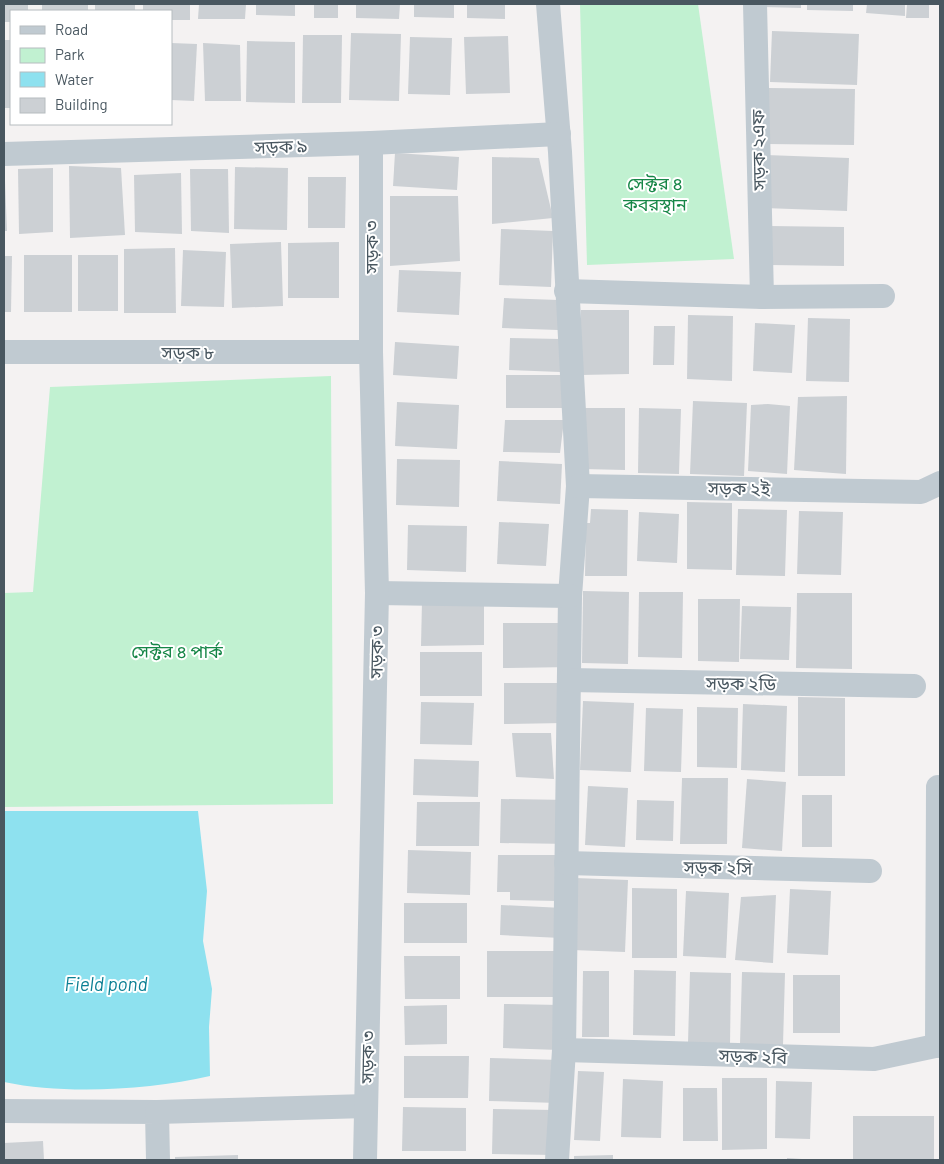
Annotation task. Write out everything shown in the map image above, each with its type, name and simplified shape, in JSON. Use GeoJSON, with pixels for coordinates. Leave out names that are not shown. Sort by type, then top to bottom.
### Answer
{"type":"FeatureCollection","features":[{"type":"Feature","properties":{"kind":"street"},"geometry":{"type":"LineString","coordinates":[[548,4],[559,134],[578,486],[570,596],[564,1050],[557,1160]]}},
{"type":"Feature","properties":{"kind":"street","name":"সড়ক ২এফ"},"geometry":{"type":"LineString","coordinates":[[755,4],[762,297]]}},
{"type":"Feature","properties":{"kind":"street","name":"সড়ক ৯"},"geometry":{"type":"LineString","coordinates":[[4,154],[371,143],[559,134]]}},
{"type":"Feature","properties":{"kind":"street","name":"সড়ক ৩"},"geometry":{"type":"LineString","coordinates":[[365,1160],[377,593],[371,352],[371,143]]}},
{"type":"Feature","properties":{"kind":"street"},"geometry":{"type":"LineString","coordinates":[[566,291],[762,297],[883,296]]}},
{"type":"Feature","properties":{"kind":"street","name":"সড়ক ৮"},"geometry":{"type":"LineString","coordinates":[[4,352],[371,352]]}},
{"type":"Feature","properties":{"kind":"street","name":"সড়ক ২ই"},"geometry":{"type":"LineString","coordinates":[[578,486],[921,492],[940,483]]}},
{"type":"Feature","properties":{"kind":"street"},"geometry":{"type":"LineString","coordinates":[[377,593],[570,596]]}},
{"type":"Feature","properties":{"kind":"street","name":"সড়ক ২ডি"},"geometry":{"type":"LineString","coordinates":[[569,680],[914,686]]}},
{"type":"Feature","properties":{"kind":"street"},"geometry":{"type":"LineString","coordinates":[[938,787],[939,1045]]}},
{"type":"Feature","properties":{"kind":"street","name":"সড়ক ২সি"},"geometry":{"type":"LineString","coordinates":[[566,863],[870,871]]}},
{"type":"Feature","properties":{"kind":"street","name":"সড়ক ২বি"},"geometry":{"type":"LineString","coordinates":[[564,1050],[874,1059],[939,1045]]}},
{"type":"Feature","properties":{"kind":"street"},"geometry":{"type":"LineString","coordinates":[[4,1111],[158,1112],[366,1106]]}},
{"type":"Feature","properties":{"kind":"street"},"geometry":{"type":"LineString","coordinates":[[158,1112],[158,1160]]}},
{"type":"Feature","properties":{"kind":"green space","name":"সেক্টর ৪ কবরস্থান"},"geometry":{"type":"Polygon","coordinates":[[[580,4],[698,4],[734,259],[587,265],[580,4]]]}},
{"type":"Feature","properties":{"kind":"green space","name":"সেক্টর ৪ পার্ক"},"geometry":{"type":"Polygon","coordinates":[[[331,376],[333,804],[4,807],[4,593],[33,592],[50,387],[331,376]]]}},
{"type":"Feature","properties":{"kind":"water","name":"Field pond"},"geometry":{"type":"Polygon","coordinates":[[[4,811],[198,811],[207,891],[203,941],[212,989],[209,1027],[210,1076],[160,1085],[80,1090],[54,1089],[4,1082],[4,811]]]}},
{"type":"Feature","properties":{"kind":"building"},"geometry":{"type":"Polygon","coordinates":[[[4,4],[28,4],[28,10],[10,10],[10,22],[4,22],[4,4]]]}},
{"type":"Feature","properties":{"kind":"building"},"geometry":{"type":"Polygon","coordinates":[[[42,4],[88,4],[88,10],[42,10],[42,4]]]}},
{"type":"Feature","properties":{"kind":"building"},"geometry":{"type":"Polygon","coordinates":[[[95,4],[135,4],[135,10],[95,10],[95,4]]]}},
{"type":"Feature","properties":{"kind":"building"},"geometry":{"type":"Polygon","coordinates":[[[143,4],[190,4],[190,20],[172,20],[172,10],[143,10],[143,4]]]}},
{"type":"Feature","properties":{"kind":"building"},"geometry":{"type":"Polygon","coordinates":[[[199,4],[246,4],[245,19],[198,19],[199,4]]]}},
{"type":"Feature","properties":{"kind":"building"},"geometry":{"type":"Polygon","coordinates":[[[256,4],[295,4],[295,16],[256,15],[256,4]]]}},
{"type":"Feature","properties":{"kind":"building"},"geometry":{"type":"Polygon","coordinates":[[[314,4],[338,4],[338,18],[314,18],[314,4]]]}},
{"type":"Feature","properties":{"kind":"building"},"geometry":{"type":"Polygon","coordinates":[[[356,4],[400,4],[399,19],[356,18],[356,4]]]}},
{"type":"Feature","properties":{"kind":"building"},"geometry":{"type":"Polygon","coordinates":[[[414,4],[454,4],[454,18],[414,17],[414,4]]]}},
{"type":"Feature","properties":{"kind":"building"},"geometry":{"type":"Polygon","coordinates":[[[467,4],[505,4],[505,19],[467,18],[467,4]]]}},
{"type":"Feature","properties":{"kind":"building"},"geometry":{"type":"Polygon","coordinates":[[[763,4],[801,4],[801,8],[763,7],[763,4]]]}},
{"type":"Feature","properties":{"kind":"building"},"geometry":{"type":"Polygon","coordinates":[[[807,4],[853,4],[853,11],[807,10],[807,4]]]}},
{"type":"Feature","properties":{"kind":"building"},"geometry":{"type":"Polygon","coordinates":[[[867,4],[905,4],[905,16],[866,13],[867,4]]]}},
{"type":"Feature","properties":{"kind":"building"},"geometry":{"type":"Polygon","coordinates":[[[907,4],[929,4],[929,18],[906,18],[907,4]]]}},
{"type":"Feature","properties":{"kind":"building"},"geometry":{"type":"Polygon","coordinates":[[[772,31],[859,34],[857,85],[770,82],[772,31]]]}},
{"type":"Feature","properties":{"kind":"building"},"geometry":{"type":"Polygon","coordinates":[[[351,33],[401,34],[399,101],[349,100],[351,33]]]}},
{"type":"Feature","properties":{"kind":"building"},"geometry":{"type":"Polygon","coordinates":[[[303,35],[342,35],[341,103],[302,103],[303,35]]]}},
{"type":"Feature","properties":{"kind":"building"},"geometry":{"type":"Polygon","coordinates":[[[508,36],[510,93],[466,94],[464,37],[508,36]]]}},
{"type":"Feature","properties":{"kind":"building"},"geometry":{"type":"Polygon","coordinates":[[[410,37],[452,38],[450,95],[408,94],[410,37]]]}},
{"type":"Feature","properties":{"kind":"building"},"geometry":{"type":"Polygon","coordinates":[[[4,40],[10,40],[10,108],[4,108],[4,40]]]}},
{"type":"Feature","properties":{"kind":"building"},"geometry":{"type":"Polygon","coordinates":[[[247,41],[295,42],[295,103],[246,102],[247,41]]]}},
{"type":"Feature","properties":{"kind":"building"},"geometry":{"type":"Polygon","coordinates":[[[172,43],[197,44],[194,101],[172,100],[172,43]]]}},
{"type":"Feature","properties":{"kind":"building"},"geometry":{"type":"Polygon","coordinates":[[[203,43],[240,45],[241,101],[205,101],[203,43]]]}},
{"type":"Feature","properties":{"kind":"building"},"geometry":{"type":"Polygon","coordinates":[[[768,88],[855,89],[854,145],[767,144],[768,88]]]}},
{"type":"Feature","properties":{"kind":"building"},"geometry":{"type":"Polygon","coordinates":[[[395,153],[459,157],[457,190],[393,186],[395,153]]]}},
{"type":"Feature","properties":{"kind":"building"},"geometry":{"type":"Polygon","coordinates":[[[766,155],[849,158],[847,211],[764,208],[766,155]]]}},
{"type":"Feature","properties":{"kind":"building"},"geometry":{"type":"Polygon","coordinates":[[[492,157],[539,158],[553,218],[492,224],[492,157]]]}},
{"type":"Feature","properties":{"kind":"building"},"geometry":{"type":"Polygon","coordinates":[[[69,166],[121,168],[125,235],[70,238],[69,166]]]}},
{"type":"Feature","properties":{"kind":"building"},"geometry":{"type":"Polygon","coordinates":[[[235,167],[288,168],[287,230],[234,229],[235,167]]]}},
{"type":"Feature","properties":{"kind":"building"},"geometry":{"type":"Polygon","coordinates":[[[53,168],[53,232],[19,234],[18,169],[53,168]]]}},
{"type":"Feature","properties":{"kind":"building"},"geometry":{"type":"Polygon","coordinates":[[[190,169],[228,169],[229,233],[191,231],[190,169]]]}},
{"type":"Feature","properties":{"kind":"building"},"geometry":{"type":"Polygon","coordinates":[[[181,173],[182,234],[135,232],[134,175],[181,173]]]}},
{"type":"Feature","properties":{"kind":"building"},"geometry":{"type":"Polygon","coordinates":[[[308,177],[346,177],[345,228],[308,228],[308,177]]]}},
{"type":"Feature","properties":{"kind":"building"},"geometry":{"type":"Polygon","coordinates":[[[5,181],[7,231],[4,231],[5,181]]]}},
{"type":"Feature","properties":{"kind":"building"},"geometry":{"type":"Polygon","coordinates":[[[390,196],[458,196],[460,261],[390,266],[390,196]]]}},
{"type":"Feature","properties":{"kind":"building"},"geometry":{"type":"Polygon","coordinates":[[[770,226],[844,227],[844,266],[770,265],[770,226]]]}},
{"type":"Feature","properties":{"kind":"building"},"geometry":{"type":"Polygon","coordinates":[[[501,229],[553,231],[551,287],[499,285],[501,229]]]}},
{"type":"Feature","properties":{"kind":"building"},"geometry":{"type":"Polygon","coordinates":[[[281,242],[283,306],[232,308],[230,244],[281,242]]]}},
{"type":"Feature","properties":{"kind":"building"},"geometry":{"type":"Polygon","coordinates":[[[339,242],[339,298],[288,298],[288,243],[339,242]]]}},
{"type":"Feature","properties":{"kind":"building"},"geometry":{"type":"Polygon","coordinates":[[[175,248],[176,313],[124,313],[124,249],[175,248]]]}},
{"type":"Feature","properties":{"kind":"building"},"geometry":{"type":"Polygon","coordinates":[[[183,250],[226,252],[224,307],[181,306],[183,250]]]}},
{"type":"Feature","properties":{"kind":"building"},"geometry":{"type":"Polygon","coordinates":[[[24,255],[72,255],[72,312],[24,312],[24,255]]]}},
{"type":"Feature","properties":{"kind":"building"},"geometry":{"type":"Polygon","coordinates":[[[78,255],[118,255],[118,311],[78,311],[78,255]]]}},
{"type":"Feature","properties":{"kind":"building"},"geometry":{"type":"Polygon","coordinates":[[[4,256],[12,256],[11,312],[4,312],[4,256]]]}},
{"type":"Feature","properties":{"kind":"building"},"geometry":{"type":"Polygon","coordinates":[[[399,270],[461,272],[459,315],[397,312],[399,270]]]}},
{"type":"Feature","properties":{"kind":"building"},"geometry":{"type":"Polygon","coordinates":[[[504,298],[559,300],[558,330],[502,328],[504,298]]]}},
{"type":"Feature","properties":{"kind":"building"},"geometry":{"type":"Polygon","coordinates":[[[581,310],[629,310],[629,374],[581,375],[581,310]]]}},
{"type":"Feature","properties":{"kind":"building"},"geometry":{"type":"Polygon","coordinates":[[[688,315],[733,316],[732,381],[687,379],[688,315]]]}},
{"type":"Feature","properties":{"kind":"building"},"geometry":{"type":"Polygon","coordinates":[[[808,318],[850,319],[849,382],[806,381],[808,318]]]}},
{"type":"Feature","properties":{"kind":"building"},"geometry":{"type":"Polygon","coordinates":[[[755,323],[795,325],[792,373],[753,371],[755,323]]]}},
{"type":"Feature","properties":{"kind":"building"},"geometry":{"type":"Polygon","coordinates":[[[654,326],[675,326],[674,365],[653,365],[654,326]]]}},
{"type":"Feature","properties":{"kind":"building"},"geometry":{"type":"Polygon","coordinates":[[[510,338],[561,339],[560,372],[509,370],[510,338]]]}},
{"type":"Feature","properties":{"kind":"building"},"geometry":{"type":"Polygon","coordinates":[[[395,342],[459,346],[457,379],[393,375],[395,342]]]}},
{"type":"Feature","properties":{"kind":"building"},"geometry":{"type":"Polygon","coordinates":[[[506,375],[564,375],[563,408],[506,408],[506,375]]]}},
{"type":"Feature","properties":{"kind":"building"},"geometry":{"type":"Polygon","coordinates":[[[847,396],[846,474],[794,470],[798,397],[847,396]]]}},
{"type":"Feature","properties":{"kind":"building"},"geometry":{"type":"Polygon","coordinates":[[[693,401],[747,403],[744,476],[690,474],[693,401]]]}},
{"type":"Feature","properties":{"kind":"building"},"geometry":{"type":"Polygon","coordinates":[[[397,402],[459,405],[457,449],[395,446],[397,402]]]}},
{"type":"Feature","properties":{"kind":"building"},"geometry":{"type":"Polygon","coordinates":[[[751,405],[790,406],[787,474],[748,471],[751,405]]]}},
{"type":"Feature","properties":{"kind":"building"},"geometry":{"type":"Polygon","coordinates":[[[584,408],[625,408],[625,470],[583,469],[584,408]]]}},
{"type":"Feature","properties":{"kind":"building"},"geometry":{"type":"Polygon","coordinates":[[[639,408],[681,409],[679,474],[638,473],[639,408]]]}},
{"type":"Feature","properties":{"kind":"building"},"geometry":{"type":"Polygon","coordinates":[[[505,420],[564,420],[560,453],[503,452],[505,420]]]}},
{"type":"Feature","properties":{"kind":"building"},"geometry":{"type":"Polygon","coordinates":[[[397,459],[460,460],[459,507],[396,505],[397,459]]]}},
{"type":"Feature","properties":{"kind":"building"},"geometry":{"type":"Polygon","coordinates":[[[499,461],[562,464],[560,504],[497,501],[499,461]]]}},
{"type":"Feature","properties":{"kind":"building"},"geometry":{"type":"Polygon","coordinates":[[[687,502],[732,503],[732,570],[687,569],[687,502]]]}},
{"type":"Feature","properties":{"kind":"building"},"geometry":{"type":"Polygon","coordinates":[[[591,509],[628,510],[627,576],[585,576],[586,523],[590,523],[591,509]]]}},
{"type":"Feature","properties":{"kind":"building"},"geometry":{"type":"Polygon","coordinates":[[[738,509],[787,510],[785,576],[736,575],[738,509]]]}},
{"type":"Feature","properties":{"kind":"building"},"geometry":{"type":"Polygon","coordinates":[[[799,511],[843,512],[841,575],[797,574],[799,511]]]}},
{"type":"Feature","properties":{"kind":"building"},"geometry":{"type":"Polygon","coordinates":[[[639,512],[679,514],[677,563],[637,561],[639,512]]]}},
{"type":"Feature","properties":{"kind":"building"},"geometry":{"type":"Polygon","coordinates":[[[499,522],[549,524],[546,566],[497,564],[499,522]]]}},
{"type":"Feature","properties":{"kind":"building"},"geometry":{"type":"Polygon","coordinates":[[[408,525],[467,526],[466,572],[407,570],[408,525]]]}},
{"type":"Feature","properties":{"kind":"building"},"geometry":{"type":"Polygon","coordinates":[[[583,591],[629,592],[628,664],[582,663],[583,591]]]}},
{"type":"Feature","properties":{"kind":"building"},"geometry":{"type":"Polygon","coordinates":[[[639,592],[683,592],[682,658],[638,657],[639,592]]]}},
{"type":"Feature","properties":{"kind":"building"},"geometry":{"type":"Polygon","coordinates":[[[797,593],[852,593],[852,669],[796,668],[797,593]]]}},
{"type":"Feature","properties":{"kind":"building"},"geometry":{"type":"Polygon","coordinates":[[[698,599],[740,599],[739,662],[698,661],[698,599]]]}},
{"type":"Feature","properties":{"kind":"building"},"geometry":{"type":"Polygon","coordinates":[[[422,601],[484,601],[484,645],[421,646],[422,601]]]}},
{"type":"Feature","properties":{"kind":"building"},"geometry":{"type":"Polygon","coordinates":[[[742,606],[791,607],[789,660],[740,659],[742,606]]]}},
{"type":"Feature","properties":{"kind":"building"},"geometry":{"type":"Polygon","coordinates":[[[503,623],[572,623],[572,667],[503,668],[503,623]]]}},
{"type":"Feature","properties":{"kind":"building"},"geometry":{"type":"Polygon","coordinates":[[[420,652],[482,652],[482,696],[420,696],[420,652]]]}},
{"type":"Feature","properties":{"kind":"building"},"geometry":{"type":"Polygon","coordinates":[[[504,683],[564,683],[564,723],[504,724],[504,683]]]}},
{"type":"Feature","properties":{"kind":"building"},"geometry":{"type":"Polygon","coordinates":[[[798,697],[845,698],[845,776],[798,776],[798,697]]]}},
{"type":"Feature","properties":{"kind":"building"},"geometry":{"type":"Polygon","coordinates":[[[583,701],[634,703],[631,772],[580,770],[583,701]]]}},
{"type":"Feature","properties":{"kind":"building"},"geometry":{"type":"Polygon","coordinates":[[[421,702],[474,703],[472,745],[420,744],[421,702]]]}},
{"type":"Feature","properties":{"kind":"building"},"geometry":{"type":"Polygon","coordinates":[[[743,704],[787,706],[785,772],[741,770],[743,704]]]}},
{"type":"Feature","properties":{"kind":"building"},"geometry":{"type":"Polygon","coordinates":[[[697,707],[738,708],[737,768],[697,767],[697,707]]]}},
{"type":"Feature","properties":{"kind":"building"},"geometry":{"type":"Polygon","coordinates":[[[646,708],[683,709],[681,772],[644,771],[646,708]]]}},
{"type":"Feature","properties":{"kind":"building"},"geometry":{"type":"Polygon","coordinates":[[[512,733],[551,733],[554,779],[516,777],[512,733]]]}},
{"type":"Feature","properties":{"kind":"building"},"geometry":{"type":"Polygon","coordinates":[[[414,759],[479,761],[478,797],[413,795],[414,759]]]}},
{"type":"Feature","properties":{"kind":"building"},"geometry":{"type":"Polygon","coordinates":[[[682,778],[728,778],[727,844],[680,844],[682,778]]]}},
{"type":"Feature","properties":{"kind":"building"},"geometry":{"type":"Polygon","coordinates":[[[747,779],[786,782],[782,851],[742,848],[747,779]]]}},
{"type":"Feature","properties":{"kind":"building"},"geometry":{"type":"Polygon","coordinates":[[[588,786],[628,788],[625,847],[585,845],[588,786]]]}},
{"type":"Feature","properties":{"kind":"building"},"geometry":{"type":"Polygon","coordinates":[[[802,795],[832,795],[832,847],[802,847],[802,795]]]}},
{"type":"Feature","properties":{"kind":"building"},"geometry":{"type":"Polygon","coordinates":[[[501,799],[570,800],[569,844],[500,843],[501,799]]]}},
{"type":"Feature","properties":{"kind":"building"},"geometry":{"type":"Polygon","coordinates":[[[637,800],[674,801],[673,841],[636,840],[637,800]]]}},
{"type":"Feature","properties":{"kind":"building"},"geometry":{"type":"Polygon","coordinates":[[[417,802],[480,802],[479,846],[416,846],[417,802]]]}},
{"type":"Feature","properties":{"kind":"building"},"geometry":{"type":"Polygon","coordinates":[[[408,850],[471,852],[470,895],[407,893],[408,850]]]}},
{"type":"Feature","properties":{"kind":"building"},"geometry":{"type":"Polygon","coordinates":[[[498,855],[560,855],[558,901],[510,900],[510,892],[497,892],[498,855]]]}},
{"type":"Feature","properties":{"kind":"building"},"geometry":{"type":"Polygon","coordinates":[[[575,878],[628,880],[625,952],[572,950],[575,878]]]}},
{"type":"Feature","properties":{"kind":"building"},"geometry":{"type":"Polygon","coordinates":[[[632,888],[677,889],[677,958],[632,958],[632,888]]]}},
{"type":"Feature","properties":{"kind":"building"},"geometry":{"type":"Polygon","coordinates":[[[790,889],[831,891],[828,955],[787,953],[790,889]]]}},
{"type":"Feature","properties":{"kind":"building"},"geometry":{"type":"Polygon","coordinates":[[[686,891],[729,893],[726,958],[683,956],[686,891]]]}},
{"type":"Feature","properties":{"kind":"building"},"geometry":{"type":"Polygon","coordinates":[[[776,895],[773,963],[735,960],[741,897],[776,895]]]}},
{"type":"Feature","properties":{"kind":"building"},"geometry":{"type":"Polygon","coordinates":[[[404,903],[467,903],[467,943],[404,943],[404,903]]]}},
{"type":"Feature","properties":{"kind":"building"},"geometry":{"type":"Polygon","coordinates":[[[501,905],[563,908],[561,938],[500,935],[501,905]]]}},
{"type":"Feature","properties":{"kind":"building"},"geometry":{"type":"Polygon","coordinates":[[[487,951],[563,951],[563,997],[487,997],[487,951]]]}},
{"type":"Feature","properties":{"kind":"building"},"geometry":{"type":"Polygon","coordinates":[[[404,956],[460,956],[460,999],[405,999],[404,956]]]}},
{"type":"Feature","properties":{"kind":"building"},"geometry":{"type":"Polygon","coordinates":[[[634,970],[676,971],[675,1036],[633,1035],[634,970]]]}},
{"type":"Feature","properties":{"kind":"building"},"geometry":{"type":"Polygon","coordinates":[[[583,971],[609,971],[609,1037],[582,1037],[583,971]]]}},
{"type":"Feature","properties":{"kind":"building"},"geometry":{"type":"Polygon","coordinates":[[[690,972],[731,973],[730,1044],[688,1043],[690,972]]]}},
{"type":"Feature","properties":{"kind":"building"},"geometry":{"type":"Polygon","coordinates":[[[742,972],[785,973],[783,1045],[740,1044],[742,972]]]}},
{"type":"Feature","properties":{"kind":"building"},"geometry":{"type":"Polygon","coordinates":[[[793,975],[840,975],[840,1033],[793,1033],[793,975]]]}},
{"type":"Feature","properties":{"kind":"building"},"geometry":{"type":"Polygon","coordinates":[[[504,1004],[561,1005],[559,1050],[503,1048],[504,1004]]]}},
{"type":"Feature","properties":{"kind":"building"},"geometry":{"type":"Polygon","coordinates":[[[447,1005],[447,1044],[405,1045],[404,1006],[447,1005]]]}},
{"type":"Feature","properties":{"kind":"building"},"geometry":{"type":"Polygon","coordinates":[[[404,1056],[469,1056],[468,1098],[404,1098],[404,1056]]]}},
{"type":"Feature","properties":{"kind":"building"},"geometry":{"type":"Polygon","coordinates":[[[490,1058],[560,1060],[558,1103],[489,1101],[490,1058]]]}},
{"type":"Feature","properties":{"kind":"building"},"geometry":{"type":"Polygon","coordinates":[[[578,1071],[604,1072],[600,1141],[574,1140],[578,1071]]]}},
{"type":"Feature","properties":{"kind":"building"},"geometry":{"type":"Polygon","coordinates":[[[722,1078],[767,1078],[767,1149],[722,1150],[722,1078]]]}},
{"type":"Feature","properties":{"kind":"building"},"geometry":{"type":"Polygon","coordinates":[[[623,1079],[663,1081],[661,1138],[621,1137],[623,1079]]]}},
{"type":"Feature","properties":{"kind":"building"},"geometry":{"type":"Polygon","coordinates":[[[776,1081],[812,1082],[810,1139],[775,1138],[776,1081]]]}},
{"type":"Feature","properties":{"kind":"building"},"geometry":{"type":"Polygon","coordinates":[[[683,1088],[717,1088],[718,1141],[683,1141],[683,1088]]]}},
{"type":"Feature","properties":{"kind":"building"},"geometry":{"type":"Polygon","coordinates":[[[403,1107],[466,1108],[466,1151],[402,1151],[403,1107]]]}},
{"type":"Feature","properties":{"kind":"building"},"geometry":{"type":"Polygon","coordinates":[[[493,1109],[555,1110],[554,1155],[492,1154],[493,1109]]]}},
{"type":"Feature","properties":{"kind":"building"},"geometry":{"type":"Polygon","coordinates":[[[853,1116],[934,1116],[934,1160],[853,1160],[853,1116]]]}},
{"type":"Feature","properties":{"kind":"building"},"geometry":{"type":"Polygon","coordinates":[[[43,1141],[44,1160],[4,1160],[4,1143],[43,1141]]]}},
{"type":"Feature","properties":{"kind":"building"},"geometry":{"type":"Polygon","coordinates":[[[238,1155],[238,1160],[175,1160],[175,1157],[238,1155]]]}},
{"type":"Feature","properties":{"kind":"building"},"geometry":{"type":"Polygon","coordinates":[[[613,1155],[613,1160],[574,1160],[574,1156],[613,1155]]]}},
{"type":"Feature","properties":{"kind":"building"},"geometry":{"type":"Polygon","coordinates":[[[787,1158],[802,1159],[802,1160],[787,1160],[787,1158]]]}}]}
